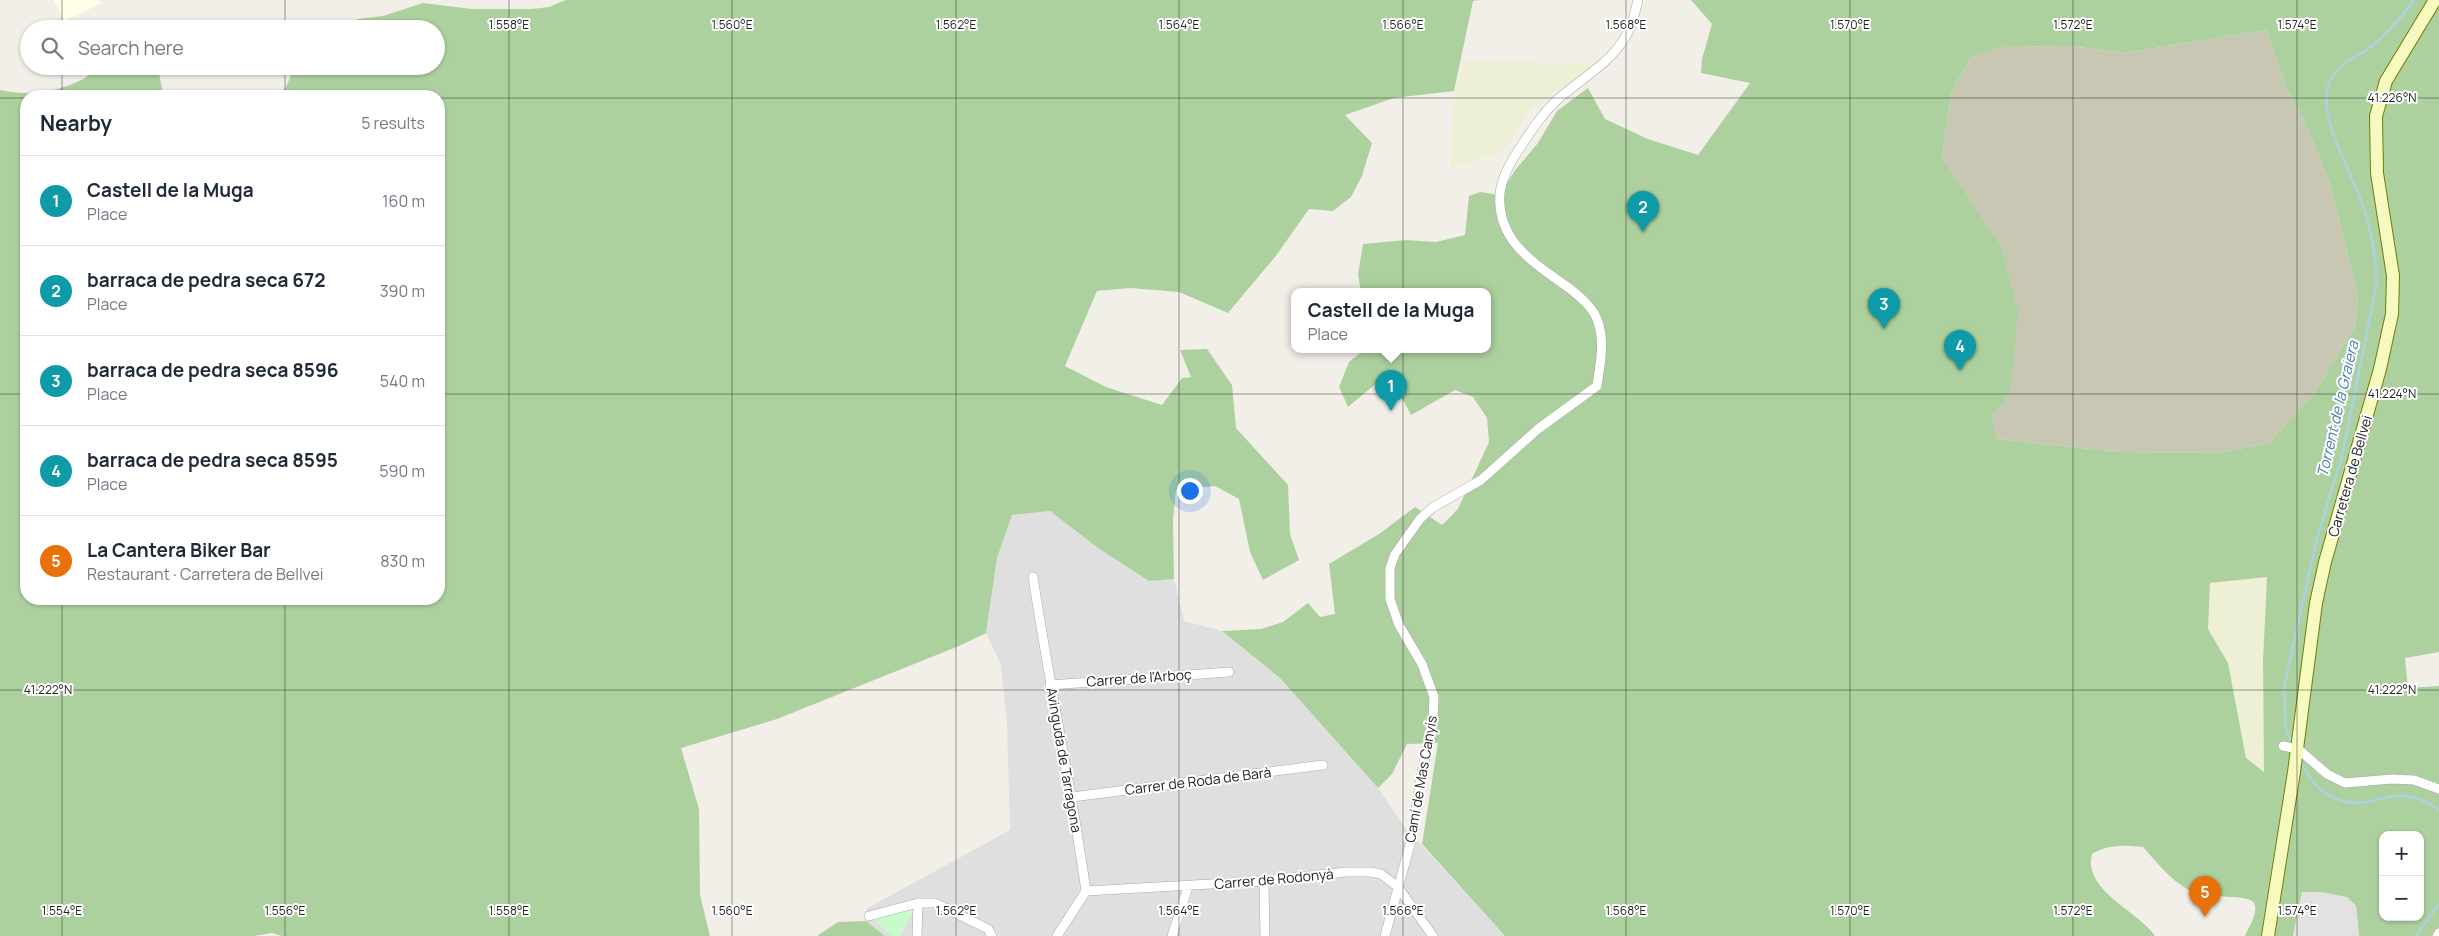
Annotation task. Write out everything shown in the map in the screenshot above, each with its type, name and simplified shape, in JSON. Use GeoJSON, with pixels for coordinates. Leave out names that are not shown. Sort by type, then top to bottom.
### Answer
{"type":"FeatureCollection","features":[{"type":"Feature","properties":{"kind":"main road","name":"Carretera de Bellvei"},"geometry":{"type":"LineString","coordinates":[[2268,936],[2298,749],[2318,594],[2380,369],[2392,314],[2392,276],[2389,240],[2377,173],[2376,116],[2386,81],[2435,0]]}},
{"type":"Feature","properties":{"kind":"street","name":"Camí de Mas Canyís"},"geometry":{"type":"LineString","coordinates":[[1385,936],[1412,837],[1421,777],[1433,721],[1434,697],[1422,664],[1393,610],[1390,599],[1390,568],[1396,554],[1420,519],[1432,508],[1493,472],[1538,430],[1598,386],[1602,341],[1598,320],[1578,295],[1538,266],[1508,236],[1502,222],[1500,193],[1503,180],[1514,157],[1542,115],[1558,99],[1604,63],[1624,39],[1638,0]]}},
{"type":"Feature","properties":{"kind":"street","name":"Avinguda de Tarragona"},"geometry":{"type":"LineString","coordinates":[[1033,577],[1050,685],[1072,797],[1086,891]]}},
{"type":"Feature","properties":{"kind":"street","name":"Carrer de l'Arboç"},"geometry":{"type":"LineString","coordinates":[[1050,685],[1229,672]]}},
{"type":"Feature","properties":{"kind":"street"},"geometry":{"type":"LineString","coordinates":[[2283,746],[2298,749],[2334,779],[2353,783],[2392,778],[2414,780],[2439,789]]}},
{"type":"Feature","properties":{"kind":"street","name":"Carrer de Roda de Barà"},"geometry":{"type":"LineString","coordinates":[[1072,797],[1323,765]]}},
{"type":"Feature","properties":{"kind":"street","name":"Carrer de Rodonyà"},"geometry":{"type":"LineString","coordinates":[[1086,891],[1144,886],[1188,887],[1346,872],[1370,872],[1381,874],[1398,887],[1433,936]]}},
{"type":"Feature","properties":{"kind":"street"},"geometry":{"type":"LineString","coordinates":[[1264,881],[1265,936]]}},
{"type":"Feature","properties":{"kind":"street"},"geometry":{"type":"LineString","coordinates":[[1172,936],[1188,887]]}},
{"type":"Feature","properties":{"kind":"street"},"geometry":{"type":"LineString","coordinates":[[1057,936],[1086,891]]}},
{"type":"Feature","properties":{"kind":"street"},"geometry":{"type":"LineString","coordinates":[[869,916],[918,903],[935,903],[988,929],[992,936]]}},
{"type":"Feature","properties":{"kind":"street"},"geometry":{"type":"LineString","coordinates":[[918,903],[918,936]]}},
{"type":"Feature","properties":{"kind":"shaded area"},"geometry":{"type":"Polygon","coordinates":[[[54,0],[99,0],[102,3],[66,20],[64,20],[54,0]]]}},
{"type":"Feature","properties":{"kind":"shaded area"},"geometry":{"type":"Polygon","coordinates":[[[2266,30],[2288,91],[2303,118],[2329,181],[2358,294],[2355,326],[2315,392],[2270,442],[2221,453],[2120,452],[1997,439],[1992,417],[2010,394],[1942,159],[1951,93],[1971,57],[1999,47],[2070,46],[2125,53],[2266,30]]]}},
{"type":"Feature","properties":{"kind":"shaded area"},"geometry":{"type":"Polygon","coordinates":[[[1463,61],[1599,64],[1531,108],[1508,144],[1497,153],[1450,168],[1455,93],[1463,61]]]}},
{"type":"Feature","properties":{"kind":"shaded area"},"geometry":{"type":"Polygon","coordinates":[[[1050,511],[1098,548],[1149,581],[1174,579],[1184,621],[1222,631],[1280,678],[1378,788],[1404,826],[1505,936],[885,936],[866,921],[866,909],[1010,830],[1007,722],[1001,665],[986,633],[997,558],[1011,515],[1050,511]]]}},
{"type":"Feature","properties":{"kind":"shaded area"},"geometry":{"type":"Polygon","coordinates":[[[2267,577],[2263,660],[2264,772],[2246,758],[2228,663],[2208,629],[2210,583],[2267,577]]]}},
{"type":"Feature","properties":{"kind":"shaded area"},"geometry":{"type":"Polygon","coordinates":[[[2302,892],[2322,892],[2347,897],[2356,907],[2359,936],[2293,936],[2302,892]]]}},
{"type":"Feature","properties":{"kind":"green space"},"geometry":{"type":"Polygon","coordinates":[[[566,0],[1479,0],[1473,1],[1454,91],[1394,98],[1345,115],[1372,143],[1362,176],[1351,197],[1333,211],[1309,209],[1275,257],[1228,313],[1179,292],[1131,288],[1097,291],[1065,366],[1106,387],[1162,405],[1182,378],[1191,377],[1180,350],[1207,349],[1232,385],[1236,428],[1288,485],[1290,534],[1299,560],[1263,580],[1250,552],[1239,499],[1215,486],[1176,490],[1173,520],[1174,579],[1149,581],[1098,548],[1050,511],[1012,515],[997,558],[986,633],[959,646],[777,719],[681,748],[699,809],[700,895],[710,936],[282,936],[272,933],[254,936],[0,936],[0,90],[20,93],[20,605],[445,605],[445,90],[284,90],[291,75],[445,75],[445,20],[356,20],[358,19],[383,16],[423,3],[472,9],[532,9],[549,7],[566,0]]]}},
{"type":"Feature","properties":{"kind":"green space"},"geometry":{"type":"Polygon","coordinates":[[[1691,0],[2439,0],[2439,652],[2405,658],[2408,688],[2439,686],[2439,936],[2359,936],[2356,906],[2347,897],[2302,893],[2293,936],[2245,936],[2255,911],[2254,903],[2251,900],[2206,896],[2196,893],[2171,877],[2143,847],[2123,846],[2104,848],[2092,854],[2091,867],[2095,879],[2114,900],[2155,936],[1505,936],[1422,844],[1438,743],[1407,744],[1392,774],[1378,788],[1280,678],[1222,631],[1261,629],[1283,622],[1308,603],[1320,617],[1335,614],[1329,564],[1379,534],[1415,507],[1442,525],[1458,509],[1489,442],[1487,418],[1473,397],[1455,390],[1411,415],[1392,379],[1378,382],[1348,407],[1339,387],[1349,362],[1360,353],[1491,353],[1491,288],[1360,288],[1358,275],[1363,244],[1406,240],[1436,242],[1465,235],[1469,196],[1480,192],[1499,195],[1516,169],[1538,143],[1557,111],[1588,88],[1605,119],[1648,139],[1698,155],[1750,83],[1701,73],[1702,59],[1712,24],[1691,0]],[[2266,30],[2125,53],[2070,46],[2000,47],[1971,57],[1951,93],[1942,159],[2002,249],[2018,312],[2010,394],[1992,417],[1997,439],[2120,452],[2221,453],[2270,442],[2315,392],[2355,326],[2358,294],[2329,181],[2303,118],[2288,91],[2266,30]],[[2267,577],[2210,583],[2208,629],[2228,663],[2246,758],[2264,772],[2263,660],[2267,577]]]}},
{"type":"Feature","properties":{"kind":"green space"},"geometry":{"type":"Polygon","coordinates":[[[88,75],[159,75],[162,89],[53,90],[82,80],[88,75]]]}},
{"type":"Feature","properties":{"kind":"green space"},"geometry":{"type":"Polygon","coordinates":[[[916,905],[901,936],[892,936],[870,917],[916,905]]]}},
{"type":"Feature","properties":{"kind":"green space"},"geometry":{"type":"Polygon","coordinates":[[[866,921],[885,936],[817,936],[838,922],[866,921]]]}},
{"type":"Feature","properties":{"kind":"waterway","name":"Torrent de la Graiera"},"geometry":{"type":"LineString","coordinates":[[2293,744],[2286,731],[2284,687],[2317,538],[2342,456],[2377,283],[2376,265],[2367,221],[2360,198],[2337,145],[2331,126],[2327,108],[2327,91],[2336,71],[2378,41],[2395,24],[2414,0]]}},
{"type":"Feature","properties":{"kind":"waterway","name":"Torrent de la Graiera"},"geometry":{"type":"LineString","coordinates":[[2300,760],[2318,787],[2334,798],[2354,803],[2407,796],[2420,799],[2439,809]]}},
{"type":"Feature","properties":{"kind":"waterway","name":"Torrent de la Graiera"},"geometry":{"type":"LineString","coordinates":[[2416,936],[2439,904]]}},
{"type":"Feature","properties":{"kind":"place","name":"barraca de pedra seca 672"},"geometry":{"type":"Point","coordinates":[1643,232]}},
{"type":"Feature","properties":{"kind":"place","name":"barraca de pedra seca 8596"},"geometry":{"type":"Point","coordinates":[1884,329]}},
{"type":"Feature","properties":{"kind":"place","name":"barraca de pedra seca 8595"},"geometry":{"type":"Point","coordinates":[1960,371]}},
{"type":"Feature","properties":{"kind":"place","name":"Castell de la Muga"},"geometry":{"type":"Point","coordinates":[1391,411]}},
{"type":"Feature","properties":{"kind":"place","name":"La Cantera Biker Bar"},"geometry":{"type":"Point","coordinates":[2205,917]}}]}
